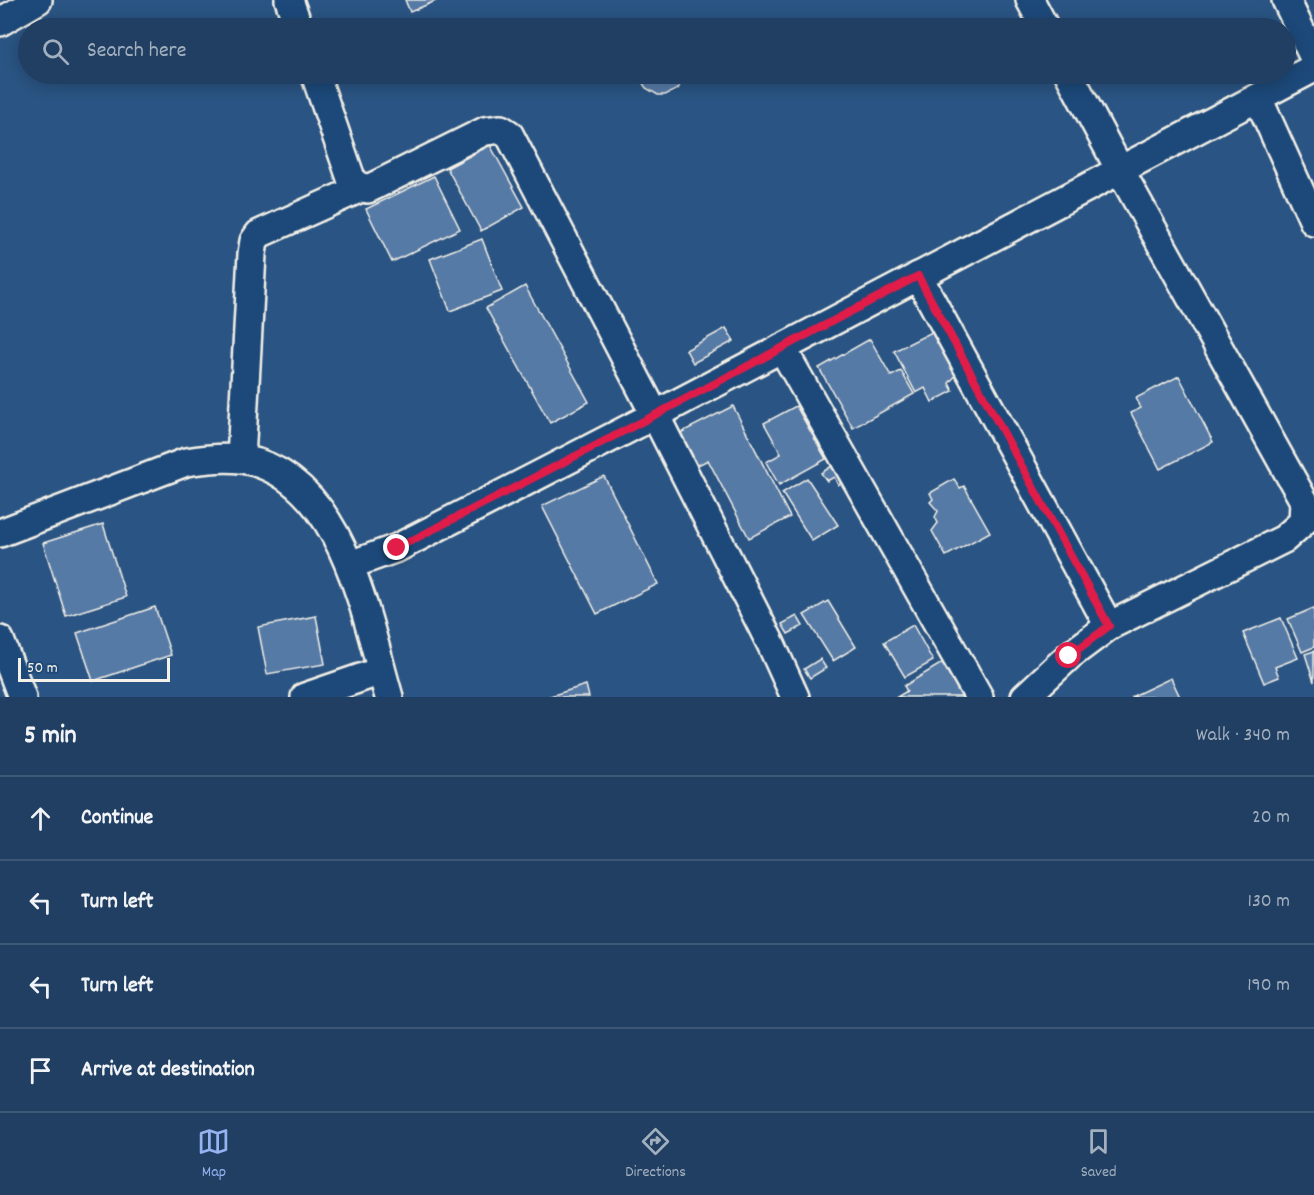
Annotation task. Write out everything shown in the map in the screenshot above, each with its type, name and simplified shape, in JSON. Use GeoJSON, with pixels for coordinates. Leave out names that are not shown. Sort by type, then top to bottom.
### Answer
{"type":"FeatureCollection","features":[{"type":"Feature","properties":{"kind":"street"},"geometry":{"type":"LineString","coordinates":[[0,22],[38,0]]}},
{"type":"Feature","properties":{"kind":"street"},"geometry":{"type":"LineString","coordinates":[[289,0],[295,18]]}},
{"type":"Feature","properties":{"kind":"street"},"geometry":{"type":"LineString","coordinates":[[1029,0],[1039,18]]}},
{"type":"Feature","properties":{"kind":"street"},"geometry":{"type":"LineString","coordinates":[[1286,0],[1295,18]]}},
{"type":"Feature","properties":{"kind":"street"},"geometry":{"type":"LineString","coordinates":[[1296,21],[1314,58]]}},
{"type":"Feature","properties":{"kind":"street"},"geometry":{"type":"LineString","coordinates":[[1296,78],[1314,68]]}},
{"type":"Feature","properties":{"kind":"street"},"geometry":{"type":"LineString","coordinates":[[318,84],[353,184],[361,188],[368,189],[485,131],[501,129],[509,134],[655,415],[771,644],[795,697]]}},
{"type":"Feature","properties":{"kind":"street"},"geometry":{"type":"LineString","coordinates":[[1025,697],[1069,656],[1109,626],[1284,539],[1303,522],[1304,501],[1074,84]]}},
{"type":"Feature","properties":{"kind":"street"},"geometry":{"type":"LineString","coordinates":[[350,565],[397,548],[1284,84]]}},
{"type":"Feature","properties":{"kind":"street"},"geometry":{"type":"LineString","coordinates":[[1258,98],[1314,222]]}},
{"type":"Feature","properties":{"kind":"street"},"geometry":{"type":"LineString","coordinates":[[241,459],[254,241],[259,234],[361,188]]}},
{"type":"Feature","properties":{"kind":"street"},"geometry":{"type":"LineString","coordinates":[[918,276],[1109,626]]}},
{"type":"Feature","properties":{"kind":"street"},"geometry":{"type":"LineString","coordinates":[[782,348],[979,697]]}},
{"type":"Feature","properties":{"kind":"street"},"geometry":{"type":"LineString","coordinates":[[0,533],[186,462],[211,458],[241,459],[272,468],[296,484],[324,514],[350,565],[389,697]]}},
{"type":"Feature","properties":{"kind":"street"},"geometry":{"type":"LineString","coordinates":[[0,640],[22,697]]}},
{"type":"Feature","properties":{"kind":"street"},"geometry":{"type":"LineString","coordinates":[[305,697],[381,671]]}},
{"type":"Feature","properties":{"kind":"building"},"geometry":{"type":"Polygon","coordinates":[[[405,0],[438,0],[410,12],[405,0]]]}},
{"type":"Feature","properties":{"kind":"building"},"geometry":{"type":"Polygon","coordinates":[[[643,84],[680,84],[678,89],[665,95],[658,95],[643,84]]]}},
{"type":"Feature","properties":{"kind":"building"},"geometry":{"type":"Polygon","coordinates":[[[490,145],[524,207],[481,231],[447,168],[490,145]]]}},
{"type":"Feature","properties":{"kind":"building"},"geometry":{"type":"Polygon","coordinates":[[[434,176],[460,229],[392,262],[366,209],[434,176]]]}},
{"type":"Feature","properties":{"kind":"building"},"geometry":{"type":"Polygon","coordinates":[[[482,239],[502,291],[450,311],[430,259],[482,239]]]}},
{"type":"Feature","properties":{"kind":"building"},"geometry":{"type":"Polygon","coordinates":[[[525,286],[589,402],[550,423],[486,308],[525,286]]]}},
{"type":"Feature","properties":{"kind":"building"},"geometry":{"type":"Polygon","coordinates":[[[726,328],[734,341],[693,363],[686,350],[726,328]]]}},
{"type":"Feature","properties":{"kind":"building"},"geometry":{"type":"Polygon","coordinates":[[[936,330],[958,373],[949,383],[953,391],[932,402],[925,388],[916,393],[894,351],[936,330]]]}},
{"type":"Feature","properties":{"kind":"building"},"geometry":{"type":"Polygon","coordinates":[[[870,339],[891,376],[901,371],[914,394],[853,428],[819,368],[870,339]]]}},
{"type":"Feature","properties":{"kind":"building"},"geometry":{"type":"Polygon","coordinates":[[[1179,376],[1213,442],[1160,469],[1131,413],[1141,408],[1136,398],[1179,376]]]}},
{"type":"Feature","properties":{"kind":"building"},"geometry":{"type":"Polygon","coordinates":[[[733,406],[790,517],[749,538],[708,460],[696,466],[680,433],[733,406]]]}},
{"type":"Feature","properties":{"kind":"building"},"geometry":{"type":"Polygon","coordinates":[[[796,406],[826,459],[779,485],[766,462],[781,454],[764,423],[796,406]]]}},
{"type":"Feature","properties":{"kind":"building"},"geometry":{"type":"Polygon","coordinates":[[[835,464],[845,481],[838,485],[834,477],[827,481],[821,473],[835,464]]]}},
{"type":"Feature","properties":{"kind":"building"},"geometry":{"type":"Polygon","coordinates":[[[604,476],[658,584],[597,614],[542,506],[604,476]]]}},
{"type":"Feature","properties":{"kind":"building"},"geometry":{"type":"Polygon","coordinates":[[[807,478],[838,525],[812,541],[782,493],[807,478]]]}},
{"type":"Feature","properties":{"kind":"building"},"geometry":{"type":"Polygon","coordinates":[[[954,479],[960,488],[964,486],[990,532],[946,556],[932,531],[938,523],[935,517],[938,511],[930,502],[933,499],[930,493],[954,479]]]}},
{"type":"Feature","properties":{"kind":"building"},"geometry":{"type":"Polygon","coordinates":[[[103,524],[126,597],[66,616],[43,543],[103,524]]]}},
{"type":"Feature","properties":{"kind":"building"},"geometry":{"type":"Polygon","coordinates":[[[828,601],[856,647],[833,661],[804,615],[828,601]]]}},
{"type":"Feature","properties":{"kind":"building"},"geometry":{"type":"Polygon","coordinates":[[[155,607],[171,655],[93,681],[77,633],[155,607]]]}},
{"type":"Feature","properties":{"kind":"building"},"geometry":{"type":"Polygon","coordinates":[[[1314,608],[1314,647],[1302,652],[1288,619],[1314,608]]]}},
{"type":"Feature","properties":{"kind":"building"},"geometry":{"type":"Polygon","coordinates":[[[316,616],[325,664],[267,674],[258,627],[316,616]]]}},
{"type":"Feature","properties":{"kind":"building"},"geometry":{"type":"Polygon","coordinates":[[[797,616],[803,626],[788,634],[782,624],[797,616]]]}},
{"type":"Feature","properties":{"kind":"building"},"geometry":{"type":"Polygon","coordinates":[[[1281,618],[1298,658],[1275,667],[1279,677],[1264,683],[1243,633],[1281,618]]]}},
{"type":"Feature","properties":{"kind":"building"},"geometry":{"type":"Polygon","coordinates":[[[913,625],[933,661],[905,677],[884,642],[913,625]]]}},
{"type":"Feature","properties":{"kind":"building"},"geometry":{"type":"Polygon","coordinates":[[[1314,651],[1314,682],[1305,654],[1314,651]]]}},
{"type":"Feature","properties":{"kind":"building"},"geometry":{"type":"Polygon","coordinates":[[[820,659],[826,668],[810,678],[804,669],[820,659]]]}},
{"type":"Feature","properties":{"kind":"building"},"geometry":{"type":"Polygon","coordinates":[[[947,660],[969,697],[897,697],[907,691],[904,686],[947,660]]]}},
{"type":"Feature","properties":{"kind":"building"},"geometry":{"type":"Polygon","coordinates":[[[1171,678],[1180,697],[1131,697],[1171,678]]]}},
{"type":"Feature","properties":{"kind":"building"},"geometry":{"type":"Polygon","coordinates":[[[586,685],[589,697],[547,697],[586,685]]]}},
{"type":"Feature","properties":{"kind":"route"},"geometry":{"type":"LineString","coordinates":[[397,548],[918,276],[1109,626],[1069,656]]}}]}
